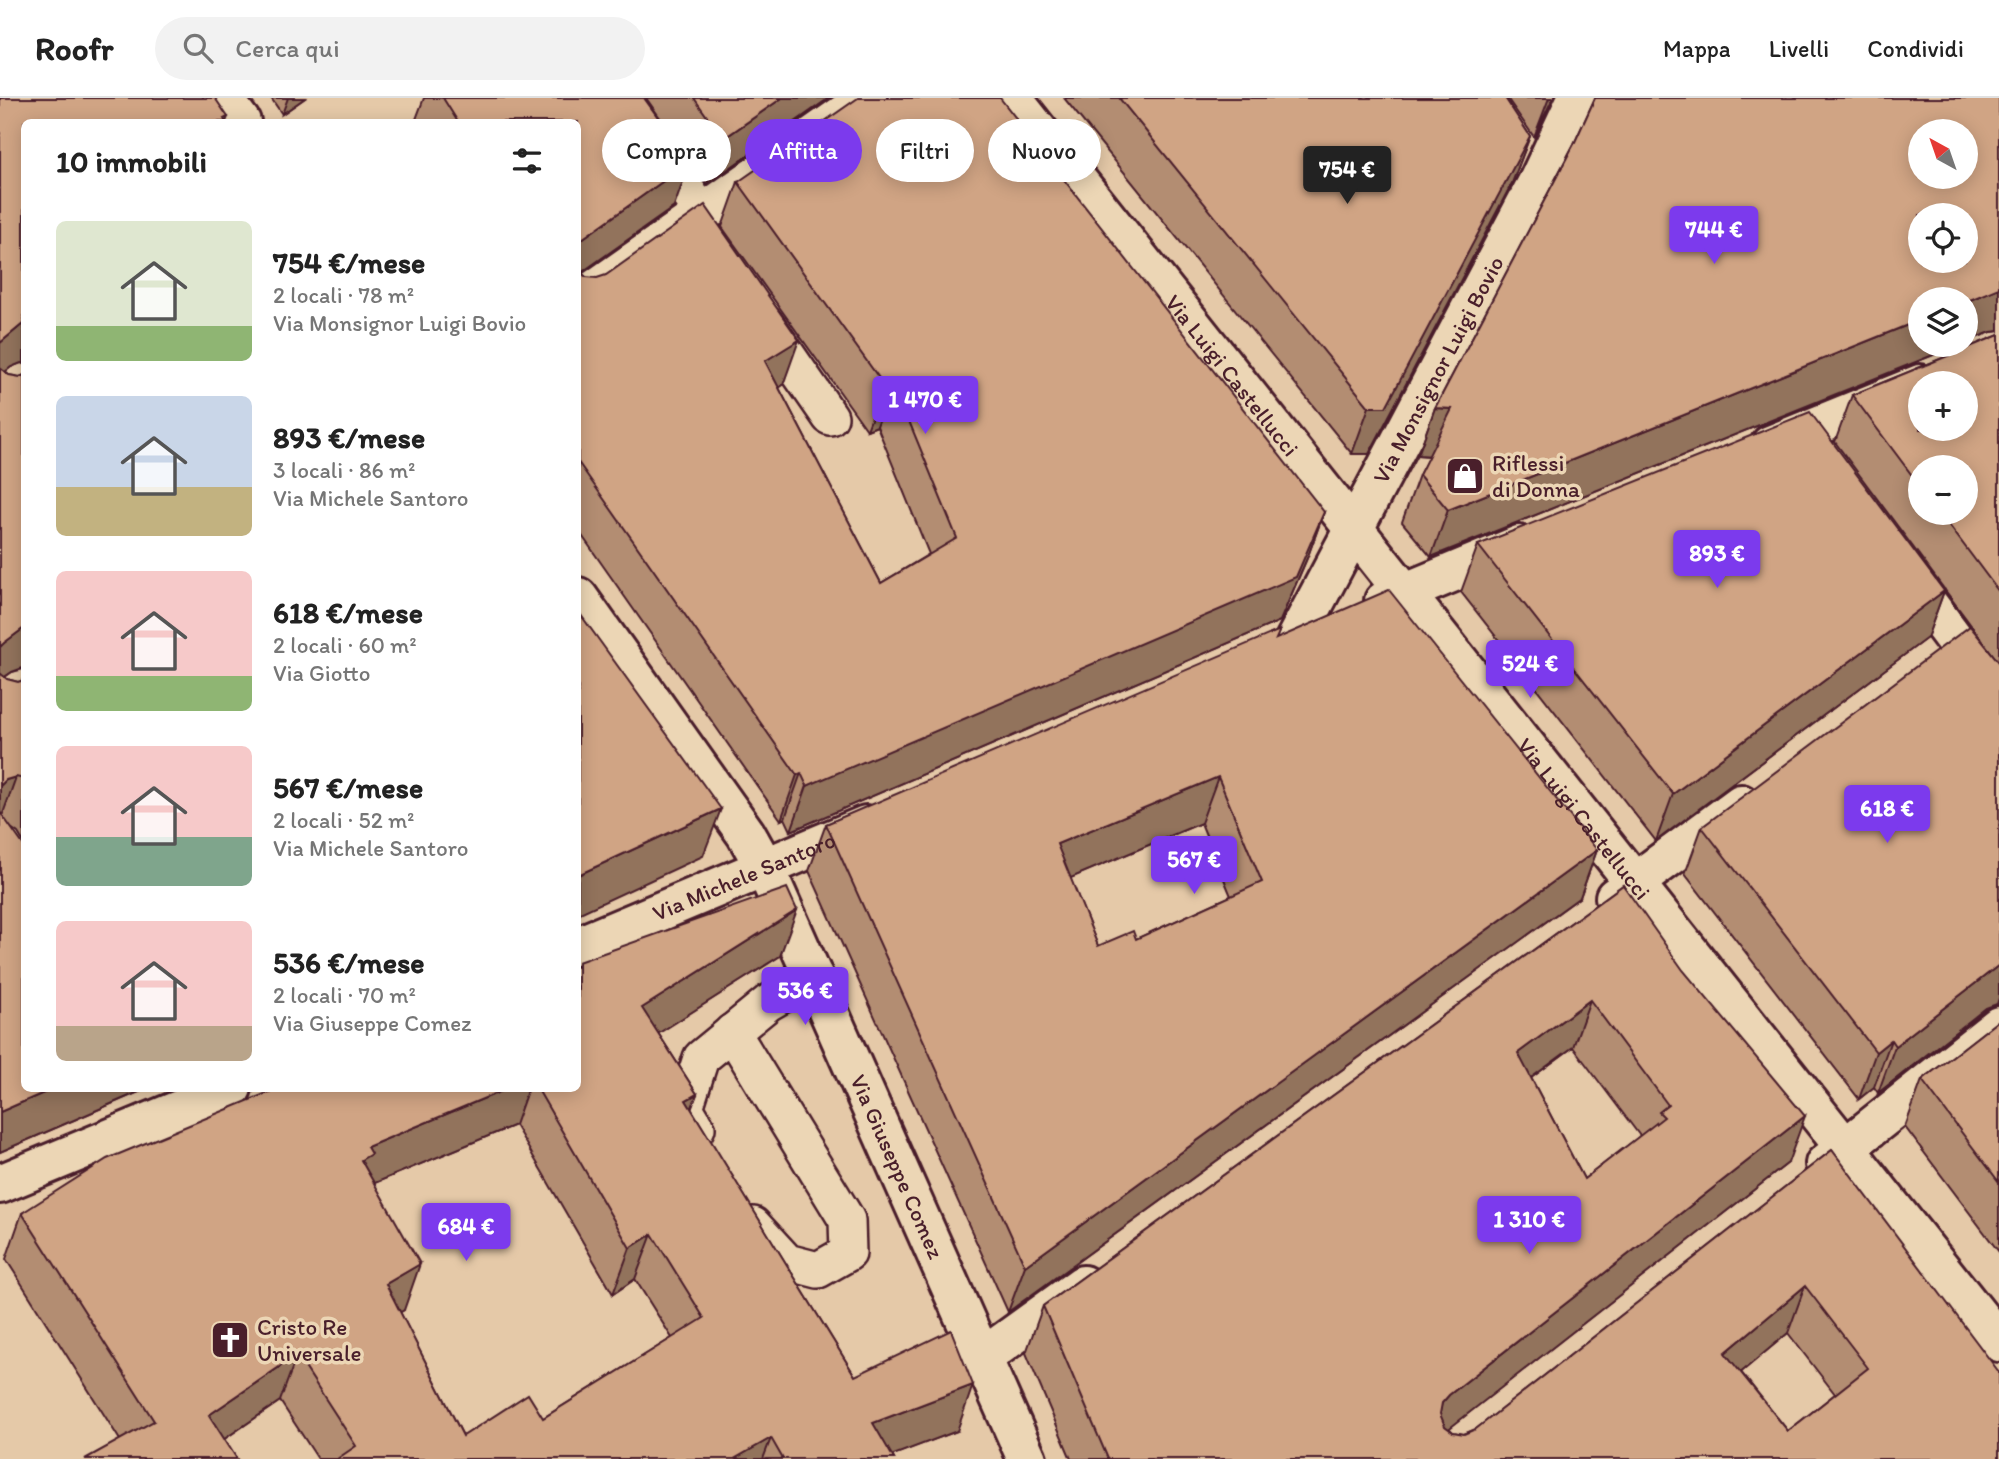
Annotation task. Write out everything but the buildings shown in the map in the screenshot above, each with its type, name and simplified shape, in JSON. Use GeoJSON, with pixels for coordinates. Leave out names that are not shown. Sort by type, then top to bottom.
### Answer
{"type":"FeatureCollection","features":[{"type":"Feature","properties":{"kind":"street"},"geometry":{"type":"LineString","coordinates":[[223,98],[239,119]]}},
{"type":"Feature","properties":{"kind":"street"},"geometry":{"type":"LineString","coordinates":[[581,299],[701,225],[867,98]]}},
{"type":"Feature","properties":{"kind":"street","name":"Via Luigi Castellucci"},"geometry":{"type":"LineString","coordinates":[[1012,98],[1406,591],[1999,1342]]}},
{"type":"Feature","properties":{"kind":"street","name":"Via Monsignor Luigi Bovio"},"geometry":{"type":"LineString","coordinates":[[1295,640],[1538,181],[1577,98]]}},
{"type":"Feature","properties":{"kind":"street"},"geometry":{"type":"LineString","coordinates":[[1516,150],[1538,181]]}},
{"type":"Feature","properties":{"kind":"street"},"geometry":{"type":"LineString","coordinates":[[1737,458],[1908,389]]}},
{"type":"Feature","properties":{"kind":"street"},"geometry":{"type":"LineString","coordinates":[[1800,432],[1825,466]]}},
{"type":"Feature","properties":{"kind":"street"},"geometry":{"type":"LineString","coordinates":[[1257,656],[1406,591],[1546,535]]}},
{"type":"Feature","properties":{"kind":"street"},"geometry":{"type":"LineString","coordinates":[[1883,543],[1999,699]]}},
{"type":"Feature","properties":{"kind":"street","name":"Via Giuseppe Comez"},"geometry":{"type":"LineString","coordinates":[[581,601],[746,834],[765,868],[1027,1459]]}},
{"type":"Feature","properties":{"kind":"street"},"geometry":{"type":"LineString","coordinates":[[1924,668],[1957,643]]}},
{"type":"Feature","properties":{"kind":"street"},"geometry":{"type":"LineString","coordinates":[[1591,915],[1769,783]]}},
{"type":"Feature","properties":{"kind":"street","name":"Via Michele Santoro"},"geometry":{"type":"LineString","coordinates":[[581,945],[904,808]]}},
{"type":"Feature","properties":{"kind":"street"},"geometry":{"type":"LineString","coordinates":[[1792,1190],[1999,1026]]}},
{"type":"Feature","properties":{"kind":"street"},"geometry":{"type":"LineString","coordinates":[[0,1184],[170,1100],[211,1092]]}},
{"type":"Feature","properties":{"kind":"street"},"geometry":{"type":"LineString","coordinates":[[982,1358],[1106,1268]]}},
{"type":"Feature","properties":{"kind":"lane"},"geometry":{"type":"LineString","coordinates":[[621,98],[701,225]]}},
{"type":"Feature","properties":{"kind":"lane"},"geometry":{"type":"LineString","coordinates":[[746,297],[830,417]]}},
{"type":"Feature","properties":{"kind":"lane"},"geometry":{"type":"LineString","coordinates":[[712,1154],[685,1108],[701,1058],[768,1003],[815,976]]}},
{"type":"Feature","properties":{"kind":"lane"},"geometry":{"type":"LineString","coordinates":[[732,1032],[847,1220],[848,1253],[818,1270],[787,1262],[759,1234],[739,1200]]}},
{"type":"Feature","properties":{"kind":"place","name":"Riflessi di Donna"},"geometry":{"type":"Point","coordinates":[1465,476]}},
{"type":"Feature","properties":{"kind":"place","name":"Cristo Re Universale"},"geometry":{"type":"Point","coordinates":[230,1340]}}]}
